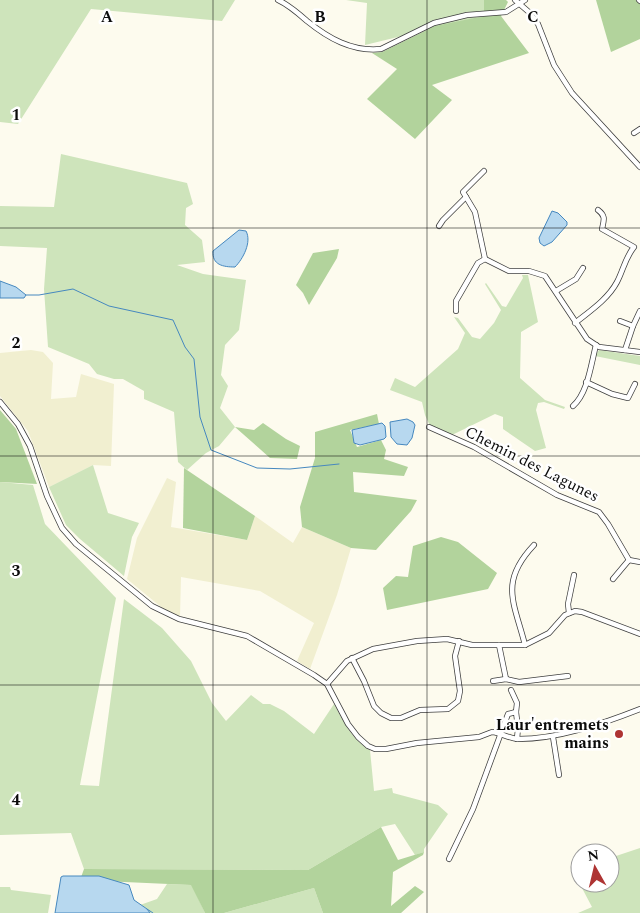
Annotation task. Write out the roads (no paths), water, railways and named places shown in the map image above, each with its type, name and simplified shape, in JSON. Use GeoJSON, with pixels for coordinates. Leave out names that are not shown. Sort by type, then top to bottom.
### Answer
{"type":"FeatureCollection","features":[{"type":"Feature","properties":{"kind":"street"},"geometry":{"type":"LineString","coordinates":[[278,0],[336,41],[362,50],[381,49],[434,23],[467,15],[506,12],[525,0]]}},
{"type":"Feature","properties":{"kind":"street"},"geometry":{"type":"LineString","coordinates":[[515,0],[530,13],[538,24],[554,65],[572,94],[640,167]]}},
{"type":"Feature","properties":{"kind":"street"},"geometry":{"type":"LineString","coordinates":[[634,133],[640,129]]}},
{"type":"Feature","properties":{"kind":"street"},"geometry":{"type":"LineString","coordinates":[[484,171],[462,192],[476,212],[485,258]]}},
{"type":"Feature","properties":{"kind":"street"},"geometry":{"type":"LineString","coordinates":[[438,226],[466,197]]}},
{"type":"Feature","properties":{"kind":"street"},"geometry":{"type":"LineString","coordinates":[[575,323],[610,294],[618,282],[629,253],[634,247],[602,229],[604,217],[598,210]]}},
{"type":"Feature","properties":{"kind":"street"},"geometry":{"type":"LineString","coordinates":[[485,258],[510,271],[529,271],[545,276],[575,323],[587,339],[596,346],[640,352]]}},
{"type":"Feature","properties":{"kind":"street"},"geometry":{"type":"LineString","coordinates":[[456,311],[456,301],[478,263],[485,258]]}},
{"type":"Feature","properties":{"kind":"street"},"geometry":{"type":"LineString","coordinates":[[556,291],[576,279],[583,268]]}},
{"type":"Feature","properties":{"kind":"street"},"geometry":{"type":"LineString","coordinates":[[625,350],[640,310]]}},
{"type":"Feature","properties":{"kind":"street"},"geometry":{"type":"LineString","coordinates":[[620,321],[633,326]]}},
{"type":"Feature","properties":{"kind":"street"},"geometry":{"type":"LineString","coordinates":[[573,406],[579,401],[596,346]]}},
{"type":"Feature","properties":{"kind":"street"},"geometry":{"type":"LineString","coordinates":[[586,382],[612,394],[628,398],[634,384]]}},
{"type":"Feature","properties":{"kind":"street"},"geometry":{"type":"LineString","coordinates":[[0,402],[18,424],[30,446],[47,496],[62,528],[76,544],[152,606],[168,615],[248,636],[314,675],[327,684],[348,724],[358,738],[368,746],[386,749],[417,743],[479,737],[492,732],[517,739],[554,737],[640,709]]}},
{"type":"Feature","properties":{"kind":"street","name":"Chemin des Lagunes"},"geometry":{"type":"LineString","coordinates":[[429,427],[474,447],[557,495],[599,512],[629,560]]}},
{"type":"Feature","properties":{"kind":"street"},"geometry":{"type":"LineString","coordinates":[[525,644],[511,595],[512,577],[524,555],[534,545]]}},
{"type":"Feature","properties":{"kind":"street"},"geometry":{"type":"LineString","coordinates":[[613,579],[629,560],[640,562]]}},
{"type":"Feature","properties":{"kind":"street"},"geometry":{"type":"LineString","coordinates":[[569,613],[568,604],[574,575]]}},
{"type":"Feature","properties":{"kind":"street"},"geometry":{"type":"LineString","coordinates":[[327,684],[343,665],[352,658],[373,649],[447,638],[472,645],[525,644],[549,633],[565,615],[575,611],[640,634]]}},
{"type":"Feature","properties":{"kind":"street"},"geometry":{"type":"LineString","coordinates":[[352,658],[374,706],[390,718],[401,718],[420,710],[448,709],[458,701],[460,691],[455,656],[459,641]]}},
{"type":"Feature","properties":{"kind":"street"},"geometry":{"type":"LineString","coordinates":[[499,645],[506,679]]}},
{"type":"Feature","properties":{"kind":"street"},"geometry":{"type":"LineString","coordinates":[[493,681],[506,679],[519,682],[568,676]]}},
{"type":"Feature","properties":{"kind":"street"},"geometry":{"type":"LineString","coordinates":[[511,690],[517,704],[517,739]]}},
{"type":"Feature","properties":{"kind":"street"},"geometry":{"type":"LineString","coordinates":[[449,859],[473,809],[508,714],[516,712]]}},
{"type":"Feature","properties":{"kind":"street"},"geometry":{"type":"LineString","coordinates":[[554,737],[559,775]]}},
{"type":"Feature","properties":{"kind":"water"},"geometry":{"type":"Polygon","coordinates":[[[552,211],[558,213],[567,222],[567,225],[552,242],[544,246],[540,243],[539,238],[552,211]]]}},
{"type":"Feature","properties":{"kind":"water"},"geometry":{"type":"Polygon","coordinates":[[[239,230],[246,231],[248,235],[246,250],[241,260],[235,267],[219,264],[214,259],[213,251],[239,230]]]}},
{"type":"Feature","properties":{"kind":"water"},"geometry":{"type":"Polygon","coordinates":[[[0,281],[16,287],[26,295],[24,298],[0,298],[0,281]]]}},
{"type":"Feature","properties":{"kind":"water"},"geometry":{"type":"Polygon","coordinates":[[[407,419],[415,425],[412,438],[407,445],[397,444],[391,437],[390,422],[407,419]]]}},
{"type":"Feature","properties":{"kind":"water"},"geometry":{"type":"Polygon","coordinates":[[[382,423],[385,426],[386,437],[384,439],[360,445],[354,443],[352,430],[382,423]]]}},
{"type":"Feature","properties":{"kind":"water"},"geometry":{"type":"Polygon","coordinates":[[[99,876],[129,885],[134,900],[150,913],[55,913],[61,877],[99,876]]]}},
{"type":"Feature","properties":{"kind":"waterway"},"geometry":{"type":"LineString","coordinates":[[26,295],[39,295],[73,289],[109,306],[173,320],[185,347],[194,359],[200,417],[211,450],[257,468],[290,469],[339,464]]}},
{"type":"Feature","properties":{"kind":"waterway"},"geometry":{"type":"LineString","coordinates":[[147,909],[153,913]]}},
{"type":"Feature","properties":{"kind":"place","name":"Laur'entremets mains"},"geometry":{"type":"Point","coordinates":[619,734]}}]}
